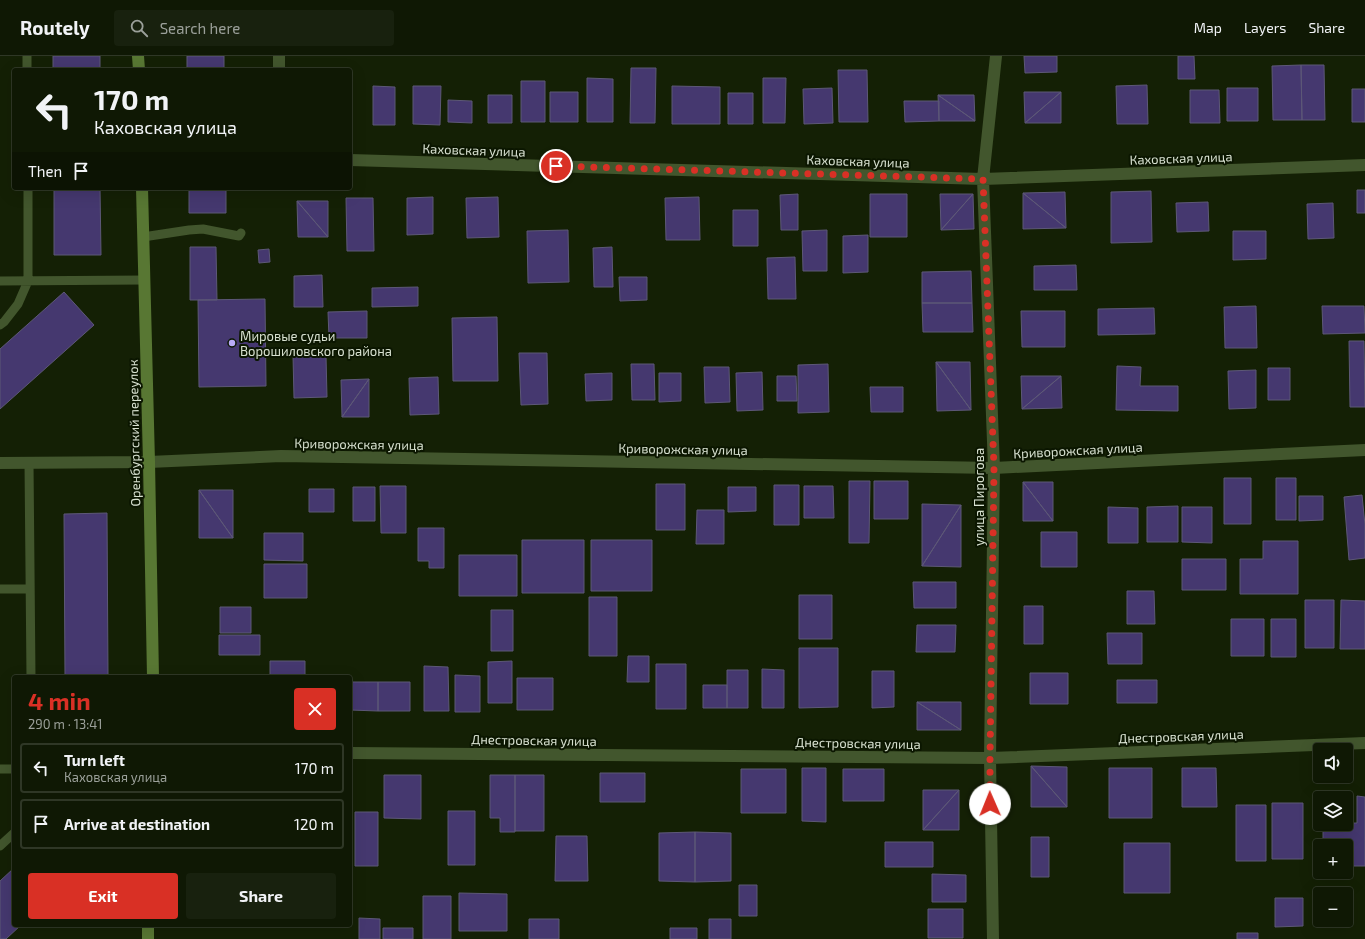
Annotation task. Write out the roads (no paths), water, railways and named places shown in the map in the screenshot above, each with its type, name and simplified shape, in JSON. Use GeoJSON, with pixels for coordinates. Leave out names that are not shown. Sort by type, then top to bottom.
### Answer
{"type":"FeatureCollection","features":[{"type":"Feature","properties":{"kind":"street"},"geometry":{"type":"LineString","coordinates":[[138,56],[139,68]]}},
{"type":"Feature","properties":{"kind":"street"},"geometry":{"type":"LineString","coordinates":[[279,56],[279,68]]}},
{"type":"Feature","properties":{"kind":"street","name":"улица Пирогова"},"geometry":{"type":"LineString","coordinates":[[993,939],[990,758],[994,468],[983,179],[996,56]]}},
{"type":"Feature","properties":{"kind":"street","name":"Каховская улица"},"geometry":{"type":"LineString","coordinates":[[352,160],[983,179],[1365,165]]}},
{"type":"Feature","properties":{"kind":"street","name":"Оренбургский переулок"},"geometry":{"type":"LineString","coordinates":[[142,190],[153,675]]}},
{"type":"Feature","properties":{"kind":"street","name":"Криворожская улица"},"geometry":{"type":"LineString","coordinates":[[0,463],[149,462],[281,456],[994,468],[1365,450]]}},
{"type":"Feature","properties":{"kind":"street","name":"Днестровская улица"},"geometry":{"type":"LineString","coordinates":[[352,753],[990,758],[1365,743]]}},
{"type":"Feature","properties":{"kind":"street"},"geometry":{"type":"LineString","coordinates":[[148,927],[148,939]]}},
{"type":"Feature","properties":{"kind":"lane"},"geometry":{"type":"LineString","coordinates":[[27,56],[27,68]]}},
{"type":"Feature","properties":{"kind":"lane"},"geometry":{"type":"LineString","coordinates":[[0,325],[18,304],[28,281],[28,190]]}},
{"type":"Feature","properties":{"kind":"lane"},"geometry":{"type":"LineString","coordinates":[[143,237],[203,229],[239,236],[241,233]]}},
{"type":"Feature","properties":{"kind":"lane"},"geometry":{"type":"LineString","coordinates":[[0,281],[144,280]]}},
{"type":"Feature","properties":{"kind":"lane"},"geometry":{"type":"LineString","coordinates":[[29,463],[31,675]]}},
{"type":"Feature","properties":{"kind":"lane"},"geometry":{"type":"LineString","coordinates":[[0,589],[30,589]]}},
{"type":"Feature","properties":{"kind":"lane"},"geometry":{"type":"LineString","coordinates":[[0,769],[12,769]]}},
{"type":"Feature","properties":{"kind":"lane"},"geometry":{"type":"LineString","coordinates":[[0,846],[12,835]]}},
{"type":"Feature","properties":{"kind":"place","name":"Мировые судьи Ворошиловского района"},"geometry":{"type":"Point","coordinates":[232,343]}}]}
